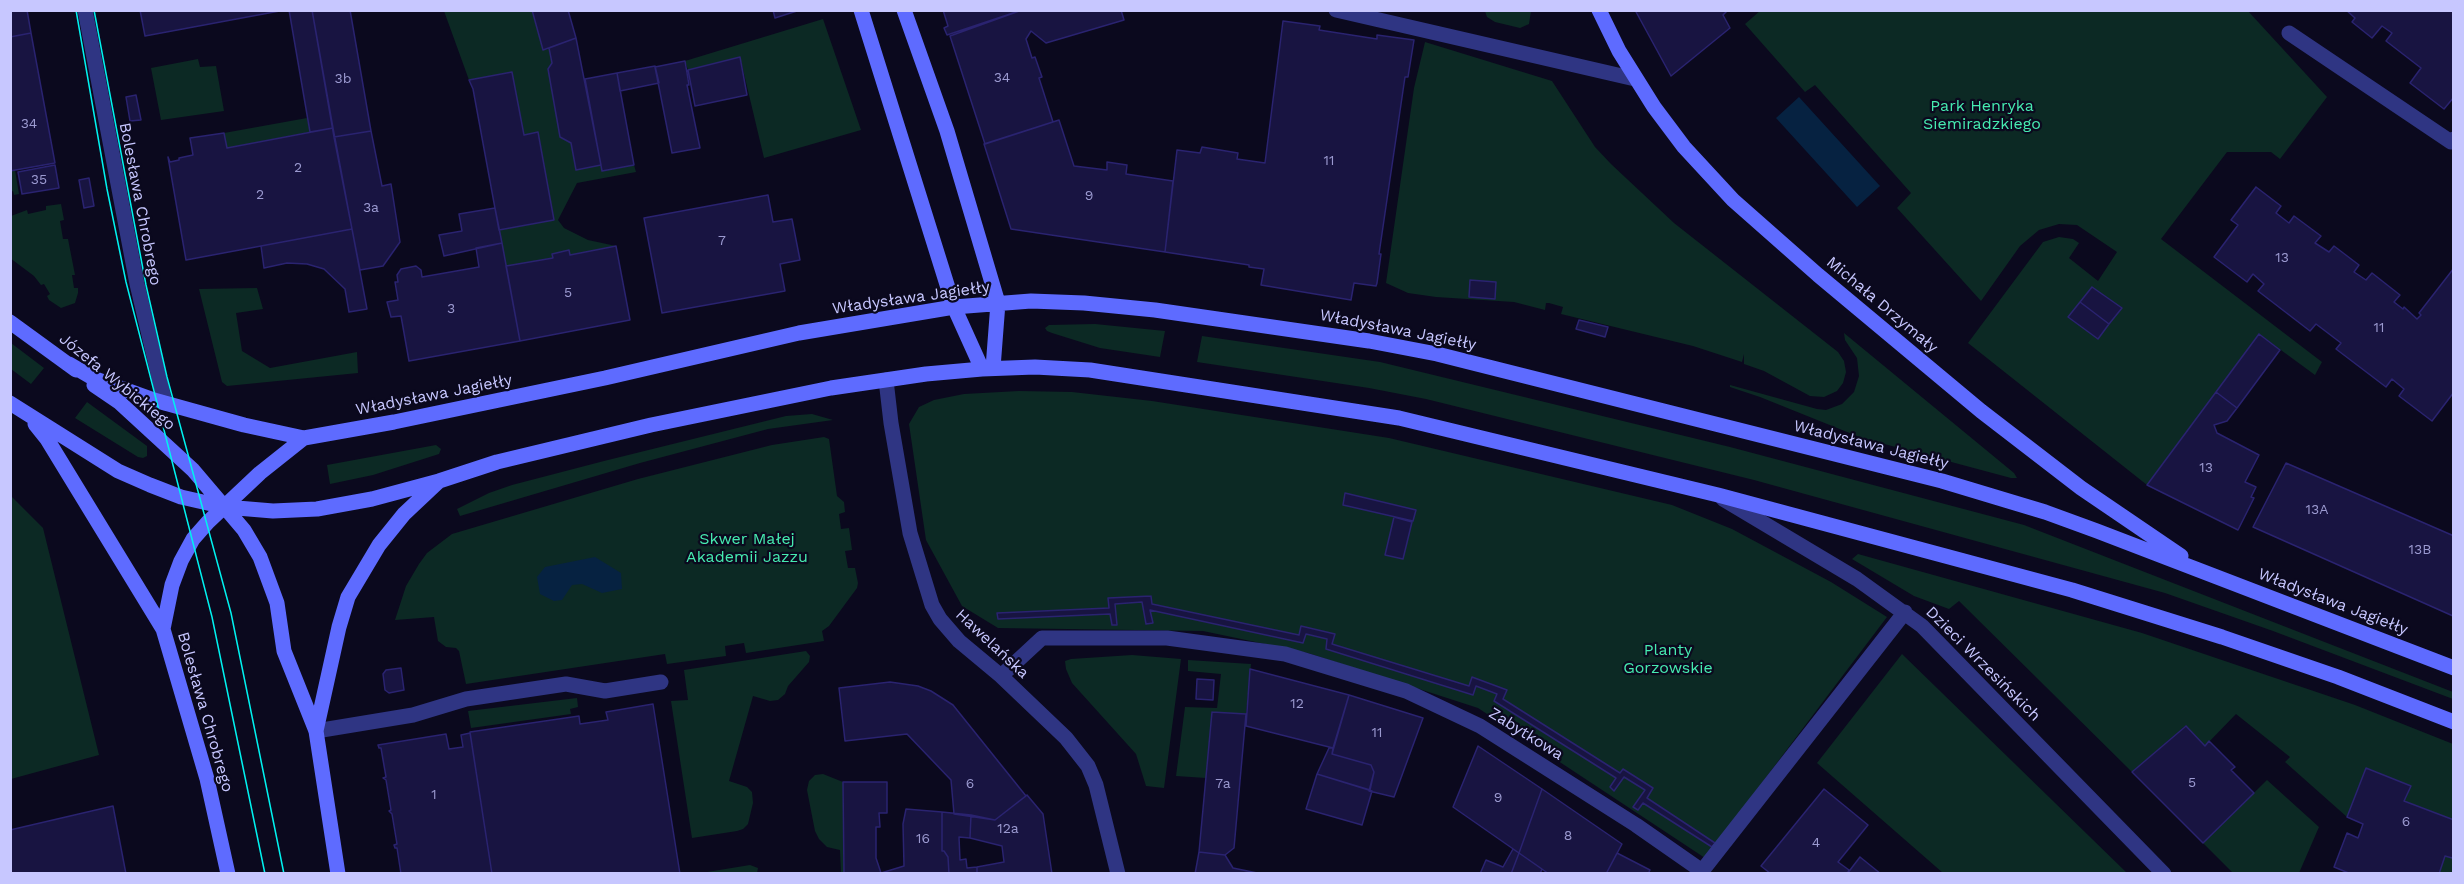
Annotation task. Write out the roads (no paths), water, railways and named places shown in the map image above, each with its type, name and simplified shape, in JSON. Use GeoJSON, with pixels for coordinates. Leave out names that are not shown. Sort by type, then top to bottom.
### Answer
{"type":"FeatureCollection","features":[{"type":"Feature","properties":{"kind":"main road"},"geometry":{"type":"LineString","coordinates":[[861,10],[954,307],[988,368]]}},
{"type":"Feature","properties":{"kind":"main road"},"geometry":{"type":"LineString","coordinates":[[904,10],[947,131],[998,303],[988,368]]}},
{"type":"Feature","properties":{"kind":"main road","name":"Michała Drzymały"},"geometry":{"type":"LineString","coordinates":[[1599,10],[1635,79],[1684,147],[1733,200],[1810,268],[1981,411],[2081,488],[2201,570]]}},
{"type":"Feature","properties":{"kind":"main road","name":"Władysława Jagiełły"},"geometry":{"type":"LineString","coordinates":[[304,438],[394,422],[605,378],[800,333],[954,307],[1031,301],[1155,310],[1358,339],[1466,360],[1991,495],[2045,512],[2201,570],[2454,668]]}},
{"type":"Feature","properties":{"kind":"main road","name":"Józefa Wybickiego"},"geometry":{"type":"LineString","coordinates":[[10,322],[69,364],[160,437],[193,470],[244,530],[260,557],[271,584],[277,603],[284,651],[316,731]]}},
{"type":"Feature","properties":{"kind":"main road"},"geometry":{"type":"LineString","coordinates":[[69,364],[93,378],[165,403],[244,425],[304,438]]}},
{"type":"Feature","properties":{"kind":"main road"},"geometry":{"type":"LineString","coordinates":[[10,403],[118,471],[182,497],[225,507],[273,511],[316,509],[372,499],[497,462],[699,414],[886,380],[988,368],[1035,367],[1090,370],[1399,418],[1718,495],[2072,590],[2222,637],[2338,677],[2454,722]]}},
{"type":"Feature","properties":{"kind":"main road","name":"Bolesława Chrobrego"},"geometry":{"type":"LineString","coordinates":[[30,417],[47,439],[163,629],[207,779],[228,873]]}},
{"type":"Feature","properties":{"kind":"main road"},"geometry":{"type":"LineString","coordinates":[[163,629],[172,585],[193,539],[260,472],[304,438]]}},
{"type":"Feature","properties":{"kind":"main road"},"geometry":{"type":"LineString","coordinates":[[338,873],[316,731],[339,627],[348,597],[379,545],[404,514],[439,481]]}},
{"type":"Feature","properties":{"kind":"street","name":"Bolesława Chrobrego"},"geometry":{"type":"LineString","coordinates":[[85,10],[137,284],[165,403]]}},
{"type":"Feature","properties":{"kind":"street"},"geometry":{"type":"LineString","coordinates":[[1336,10],[1635,79]]}},
{"type":"Feature","properties":{"kind":"street"},"geometry":{"type":"LineString","coordinates":[[2289,33],[2451,142],[2454,139]]}},
{"type":"Feature","properties":{"kind":"street","name":"Hawelańska"},"geometry":{"type":"LineString","coordinates":[[886,380],[910,533],[932,605],[940,619],[959,641],[1001,676],[1066,738],[1088,766],[1096,785],[1118,873]]}},
{"type":"Feature","properties":{"kind":"street","name":"Dzieci Wrzesińskich"},"geometry":{"type":"LineString","coordinates":[[1718,495],[1857,579],[1922,626],[2164,873]]}},
{"type":"Feature","properties":{"kind":"street","name":"Zabytkowa"},"geometry":{"type":"LineString","coordinates":[[1001,676],[1042,638],[1167,638],[1285,654],[1406,691],[1479,726],[1636,825],[1702,871],[1905,612]]}},
{"type":"Feature","properties":{"kind":"street"},"geometry":{"type":"LineString","coordinates":[[316,731],[413,715],[466,699],[544,687],[566,684],[605,691],[661,682]]}},
{"type":"Feature","properties":{"kind":"water"},"geometry":{"type":"Polygon","coordinates":[[[1799,97],[1880,186],[1857,207],[1776,118],[1799,97]]]}},
{"type":"Feature","properties":{"kind":"water"},"geometry":{"type":"Polygon","coordinates":[[[595,557],[621,573],[622,589],[602,593],[582,584],[572,585],[562,600],[554,601],[540,594],[537,577],[545,567],[595,557]]]}},
{"type":"Feature","properties":{"kind":"tram line"},"geometry":{"type":"LineString","coordinates":[[76,10],[107,189],[126,282],[212,617],[265,874]]}},
{"type":"Feature","properties":{"kind":"tram line"},"geometry":{"type":"LineString","coordinates":[[94,10],[146,285],[167,377],[231,613],[284,874]]}},
{"type":"Feature","properties":{"kind":"park label","name":"Park Henryka Siemiradzkiego"},"geometry":{"type":"Point","coordinates":[1982,115]}},
{"type":"Feature","properties":{"kind":"park label","name":"Skwer Małej Akademii Jazzu"},"geometry":{"type":"Point","coordinates":[747,548]}},
{"type":"Feature","properties":{"kind":"park label","name":"Planty Gorzowskie"},"geometry":{"type":"Point","coordinates":[1668,659]}}]}
